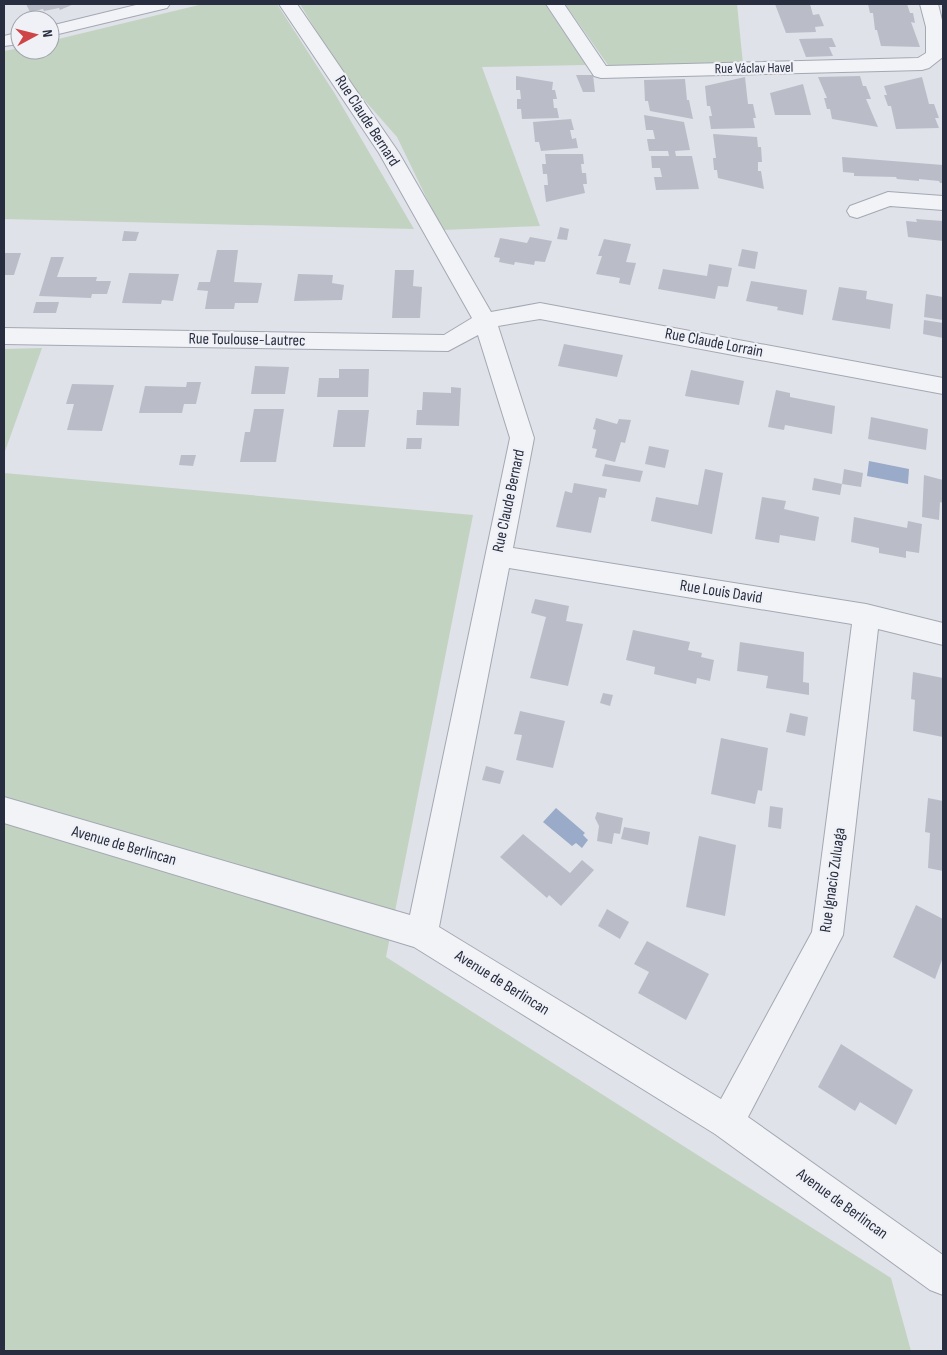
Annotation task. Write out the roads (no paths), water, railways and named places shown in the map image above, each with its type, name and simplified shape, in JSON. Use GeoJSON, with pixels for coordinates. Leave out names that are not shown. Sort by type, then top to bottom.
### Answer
{"type":"FeatureCollection","features":[{"type":"Feature","properties":{"kind":"street"},"geometry":{"type":"LineString","coordinates":[[60,29],[161,4]]}},
{"type":"Feature","properties":{"kind":"street","name":"Rue Claude Bernard"},"geometry":{"type":"LineString","coordinates":[[288,4],[389,153],[485,320],[522,438],[422,934]]}},
{"type":"Feature","properties":{"kind":"street","name":"Rue Václav Havel"},"geometry":{"type":"LineString","coordinates":[[555,4],[602,72],[922,64],[935,55],[935,27],[929,4]]}},
{"type":"Feature","properties":{"kind":"street"},"geometry":{"type":"LineString","coordinates":[[857,211],[888,199],[943,203]]}},
{"type":"Feature","properties":{"kind":"street","name":"Rue Claude Lorrain"},"geometry":{"type":"LineString","coordinates":[[485,320],[540,310],[943,386]]}},
{"type":"Feature","properties":{"kind":"street","name":"Rue Toulouse-Lautrec"},"geometry":{"type":"LineString","coordinates":[[4,336],[448,343],[485,320]]}},
{"type":"Feature","properties":{"kind":"street","name":"Rue Louis David"},"geometry":{"type":"LineString","coordinates":[[497,556],[866,615],[943,634]]}},
{"type":"Feature","properties":{"kind":"street","name":"Rue Ignacio Zuluaga"},"geometry":{"type":"LineString","coordinates":[[728,1122],[827,935],[866,615]]}},
{"type":"Feature","properties":{"kind":"street","name":"Avenue de Berlincan"},"geometry":{"type":"LineString","coordinates":[[4,810],[422,934],[728,1122],[943,1277]]}},
{"type":"Feature","properties":{"kind":"water"},"geometry":{"type":"Polygon","coordinates":[[[869,461],[909,469],[908,484],[867,476],[869,461]]]}},
{"type":"Feature","properties":{"kind":"water"},"geometry":{"type":"Polygon","coordinates":[[[556,808],[585,833],[583,835],[588,840],[582,848],[576,843],[572,846],[543,822],[556,808]]]}}]}
